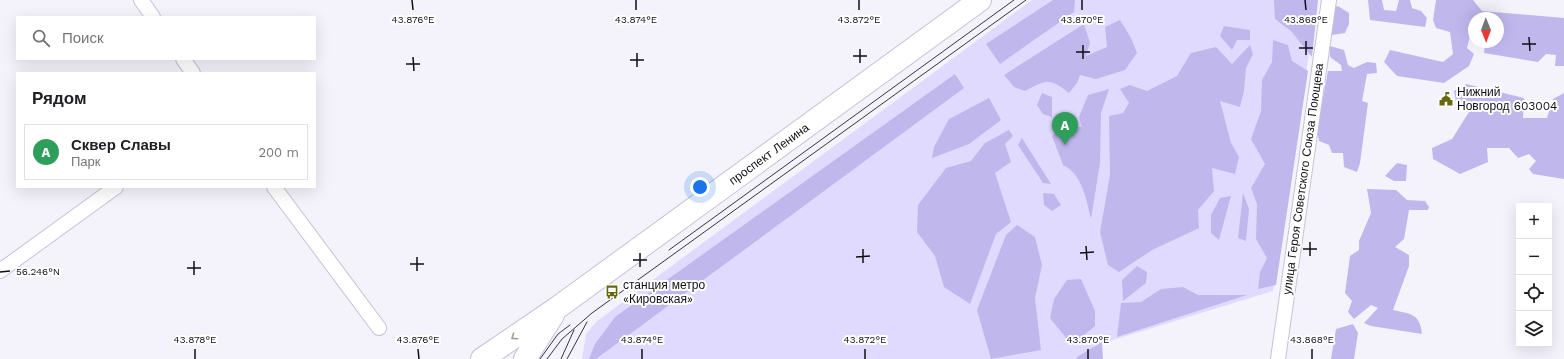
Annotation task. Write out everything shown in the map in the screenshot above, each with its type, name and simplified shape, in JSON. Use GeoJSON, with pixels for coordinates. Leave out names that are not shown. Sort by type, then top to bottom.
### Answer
{"type":"FeatureCollection","features":[{"type":"Feature","properties":{"kind":"main road","name":"проспект Ленина"},"geometry":{"type":"LineString","coordinates":[[482,359],[558,308],[980,0]]}},
{"type":"Feature","properties":{"kind":"main road","name":"проспект Ленина"},"geometry":{"type":"LineString","coordinates":[[525,359],[558,308]]}},
{"type":"Feature","properties":{"kind":"street"},"geometry":{"type":"LineString","coordinates":[[141,0],[152,16]]}},
{"type":"Feature","properties":{"kind":"street","name":"улица Героя Советского Союза Поющева"},"geometry":{"type":"LineString","coordinates":[[1278,359],[1328,0]]}},
{"type":"Feature","properties":{"kind":"street"},"geometry":{"type":"LineString","coordinates":[[184,60],[191,72]]}},
{"type":"Feature","properties":{"kind":"street"},"geometry":{"type":"LineString","coordinates":[[0,271],[115,188]]}},
{"type":"Feature","properties":{"kind":"street"},"geometry":{"type":"LineString","coordinates":[[275,188],[379,328]]}},
{"type":"Feature","properties":{"kind":"shaded area"},"geometry":{"type":"Polygon","coordinates":[[[1032,0],[1317,0],[1273,291],[1100,344],[1101,359],[582,359],[586,334],[597,321],[1032,0]]]}},
{"type":"Feature","properties":{"kind":"shaded area"},"geometry":{"type":"Polygon","coordinates":[[[1053,0],[1075,0],[1074,12],[1000,64],[986,44],[1053,0]]]}},
{"type":"Feature","properties":{"kind":"shaded area"},"geometry":{"type":"Polygon","coordinates":[[[1274,0],[1318,0],[1312,57],[1291,31],[1275,19],[1274,0]]]}},
{"type":"Feature","properties":{"kind":"shaded area"},"geometry":{"type":"Polygon","coordinates":[[[1368,0],[1382,0],[1384,10],[1396,11],[1399,0],[1410,0],[1412,8],[1421,11],[1427,18],[1425,27],[1370,20],[1368,0]]]}},
{"type":"Feature","properties":{"kind":"shaded area"},"geometry":{"type":"Polygon","coordinates":[[[1436,0],[1473,0],[1482,11],[1494,12],[1468,12],[1467,48],[1474,54],[1469,66],[1444,83],[1397,76],[1384,62],[1390,50],[1443,62],[1453,54],[1450,32],[1436,28],[1433,20],[1436,0]]]}},
{"type":"Feature","properties":{"kind":"shaded area"},"geometry":{"type":"Polygon","coordinates":[[[1338,6],[1349,13],[1349,24],[1345,33],[1332,35],[1330,8],[1338,6]]]}},
{"type":"Feature","properties":{"kind":"shaded area"},"geometry":{"type":"Polygon","coordinates":[[[1504,13],[1564,18],[1564,66],[1555,66],[1556,55],[1546,54],[1538,62],[1484,53],[1484,48],[1504,48],[1504,13]]]}},
{"type":"Feature","properties":{"kind":"shaded area"},"geometry":{"type":"Polygon","coordinates":[[[1120,20],[1131,38],[1137,53],[1125,70],[1096,79],[1080,75],[1077,83],[1069,93],[1052,82],[1038,84],[1025,91],[1014,87],[1004,75],[1084,24],[1090,43],[1086,56],[1107,47],[1105,27],[1120,20]]]}},
{"type":"Feature","properties":{"kind":"shaded area"},"geometry":{"type":"Polygon","coordinates":[[[1224,26],[1250,30],[1250,40],[1237,40],[1232,50],[1220,36],[1224,26]]]}},
{"type":"Feature","properties":{"kind":"shaded area"},"geometry":{"type":"Polygon","coordinates":[[[1273,40],[1288,45],[1292,61],[1308,71],[1276,285],[1258,289],[1260,272],[1267,258],[1256,239],[1257,204],[1251,188],[1265,164],[1251,139],[1261,111],[1262,80],[1272,62],[1273,40]]]}},
{"type":"Feature","properties":{"kind":"shaded area"},"geometry":{"type":"Polygon","coordinates":[[[1250,45],[1253,54],[1246,68],[1244,91],[1240,107],[1220,101],[1231,143],[1239,157],[1235,174],[1212,168],[1214,191],[1198,210],[1199,228],[1152,250],[1119,272],[1108,265],[1100,232],[1110,175],[1109,116],[1123,113],[1129,103],[1120,89],[1130,85],[1147,91],[1177,76],[1191,53],[1216,47],[1232,64],[1250,45]]]}},
{"type":"Feature","properties":{"kind":"shaded area"},"geometry":{"type":"Polygon","coordinates":[[[1330,46],[1344,50],[1348,65],[1354,68],[1367,62],[1376,63],[1377,73],[1367,74],[1362,101],[1368,103],[1360,163],[1357,172],[1344,167],[1343,153],[1332,153],[1329,145],[1319,141],[1317,130],[1328,71],[1342,71],[1341,65],[1330,57],[1330,46]]]}},
{"type":"Feature","properties":{"kind":"shaded area"},"geometry":{"type":"Polygon","coordinates":[[[955,74],[964,88],[596,359],[589,359],[595,344],[615,317],[955,74]]]}},
{"type":"Feature","properties":{"kind":"shaded area"},"geometry":{"type":"Polygon","coordinates":[[[1466,84],[1524,98],[1523,118],[1547,118],[1553,99],[1564,93],[1564,179],[1533,174],[1529,169],[1536,161],[1529,154],[1518,158],[1509,148],[1487,148],[1488,162],[1460,174],[1433,159],[1432,148],[1452,139],[1469,112],[1456,102],[1454,91],[1466,84]]]}},
{"type":"Feature","properties":{"kind":"shaded area"},"geometry":{"type":"Polygon","coordinates":[[[1109,89],[1101,113],[1100,163],[1091,219],[1083,188],[1070,169],[1063,165],[1052,136],[1062,127],[1082,127],[1079,117],[1088,95],[1109,89]]]}},
{"type":"Feature","properties":{"kind":"shaded area"},"geometry":{"type":"Polygon","coordinates":[[[1042,93],[1052,97],[1052,117],[1043,114],[1037,105],[1042,93]]]}},
{"type":"Feature","properties":{"kind":"shaded area"},"geometry":{"type":"Polygon","coordinates":[[[989,98],[1001,120],[969,144],[932,158],[934,147],[949,119],[989,98]]]}},
{"type":"Feature","properties":{"kind":"shaded area"},"geometry":{"type":"Polygon","coordinates":[[[1009,130],[1013,136],[1005,144],[1011,162],[995,173],[1011,222],[996,234],[970,304],[944,287],[935,256],[917,232],[918,205],[946,168],[971,161],[985,143],[1009,130]]]}},
{"type":"Feature","properties":{"kind":"shaded area"},"geometry":{"type":"Polygon","coordinates":[[[1022,138],[1051,184],[1043,183],[1018,145],[1022,138]]]}},
{"type":"Feature","properties":{"kind":"shaded area"},"geometry":{"type":"Polygon","coordinates":[[[1397,163],[1407,165],[1406,181],[1394,181],[1385,176],[1397,163]]]}},
{"type":"Feature","properties":{"kind":"shaded area"},"geometry":{"type":"Polygon","coordinates":[[[1367,189],[1396,190],[1407,200],[1425,201],[1429,207],[1428,210],[1409,210],[1404,239],[1395,247],[1409,255],[1409,266],[1393,310],[1409,314],[1416,318],[1421,327],[1422,334],[1371,326],[1364,323],[1378,308],[1371,305],[1354,319],[1348,312],[1352,301],[1345,293],[1350,256],[1359,250],[1359,241],[1371,213],[1367,189]]]}},
{"type":"Feature","properties":{"kind":"shaded area"},"geometry":{"type":"Polygon","coordinates":[[[1043,193],[1054,194],[1061,205],[1052,211],[1044,205],[1043,193]]]}},
{"type":"Feature","properties":{"kind":"shaded area"},"geometry":{"type":"Polygon","coordinates":[[[1243,193],[1249,209],[1246,241],[1238,238],[1243,193]]]}},
{"type":"Feature","properties":{"kind":"shaded area"},"geometry":{"type":"Polygon","coordinates":[[[1231,196],[1219,240],[1211,233],[1211,215],[1220,198],[1231,196]]]}},
{"type":"Feature","properties":{"kind":"shaded area"},"geometry":{"type":"Polygon","coordinates":[[[1017,225],[1035,237],[1042,265],[1035,298],[1041,350],[991,359],[977,310],[1006,235],[1017,225]]]}},
{"type":"Feature","properties":{"kind":"shaded area"},"geometry":{"type":"Polygon","coordinates":[[[1137,266],[1147,272],[1146,283],[1123,301],[1122,280],[1137,266]]]}},
{"type":"Feature","properties":{"kind":"shaded area"},"geometry":{"type":"Polygon","coordinates":[[[1081,279],[1095,311],[1095,326],[1072,345],[1050,318],[1054,299],[1067,280],[1081,279]]]}},
{"type":"Feature","properties":{"kind":"shaded area"},"geometry":{"type":"Polygon","coordinates":[[[1183,287],[1198,295],[1247,295],[1117,337],[1121,303],[1141,302],[1161,289],[1183,287]]]}},
{"type":"Feature","properties":{"kind":"shaded area"},"geometry":{"type":"Polygon","coordinates":[[[1353,324],[1358,333],[1354,359],[1331,359],[1336,329],[1353,324]]]}},
{"type":"Feature","properties":{"kind":"shaded area"},"geometry":{"type":"Polygon","coordinates":[[[1102,342],[1103,359],[1076,359],[1077,357],[1102,342]]]}},
{"type":"Feature","properties":{"kind":"tram line"},"geometry":{"type":"LineString","coordinates":[[669,250],[1014,0]]}},
{"type":"Feature","properties":{"kind":"tram line"},"geometry":{"type":"LineString","coordinates":[[547,359],[562,339],[592,313],[1026,0]]}},
{"type":"Feature","properties":{"kind":"tram line"},"geometry":{"type":"LineString","coordinates":[[567,359],[587,322]]}},
{"type":"Feature","properties":{"kind":"tram line"},"geometry":{"type":"LineString","coordinates":[[540,359],[558,334],[570,325]]}},
{"type":"Feature","properties":{"kind":"tram line"},"geometry":{"type":"LineString","coordinates":[[561,359],[574,330]]}},
{"type":"Feature","properties":{"kind":"place","name":"Нижний Новгород 603004"},"geometry":{"type":"Point","coordinates":[1446,99]}},
{"type":"Feature","properties":{"kind":"place","name":"Сквер Славы"},"geometry":{"type":"Point","coordinates":[1065,145]}},
{"type":"Feature","properties":{"kind":"place","name":"станция метро «Кировская»"},"geometry":{"type":"Point","coordinates":[612,292]}}]}
